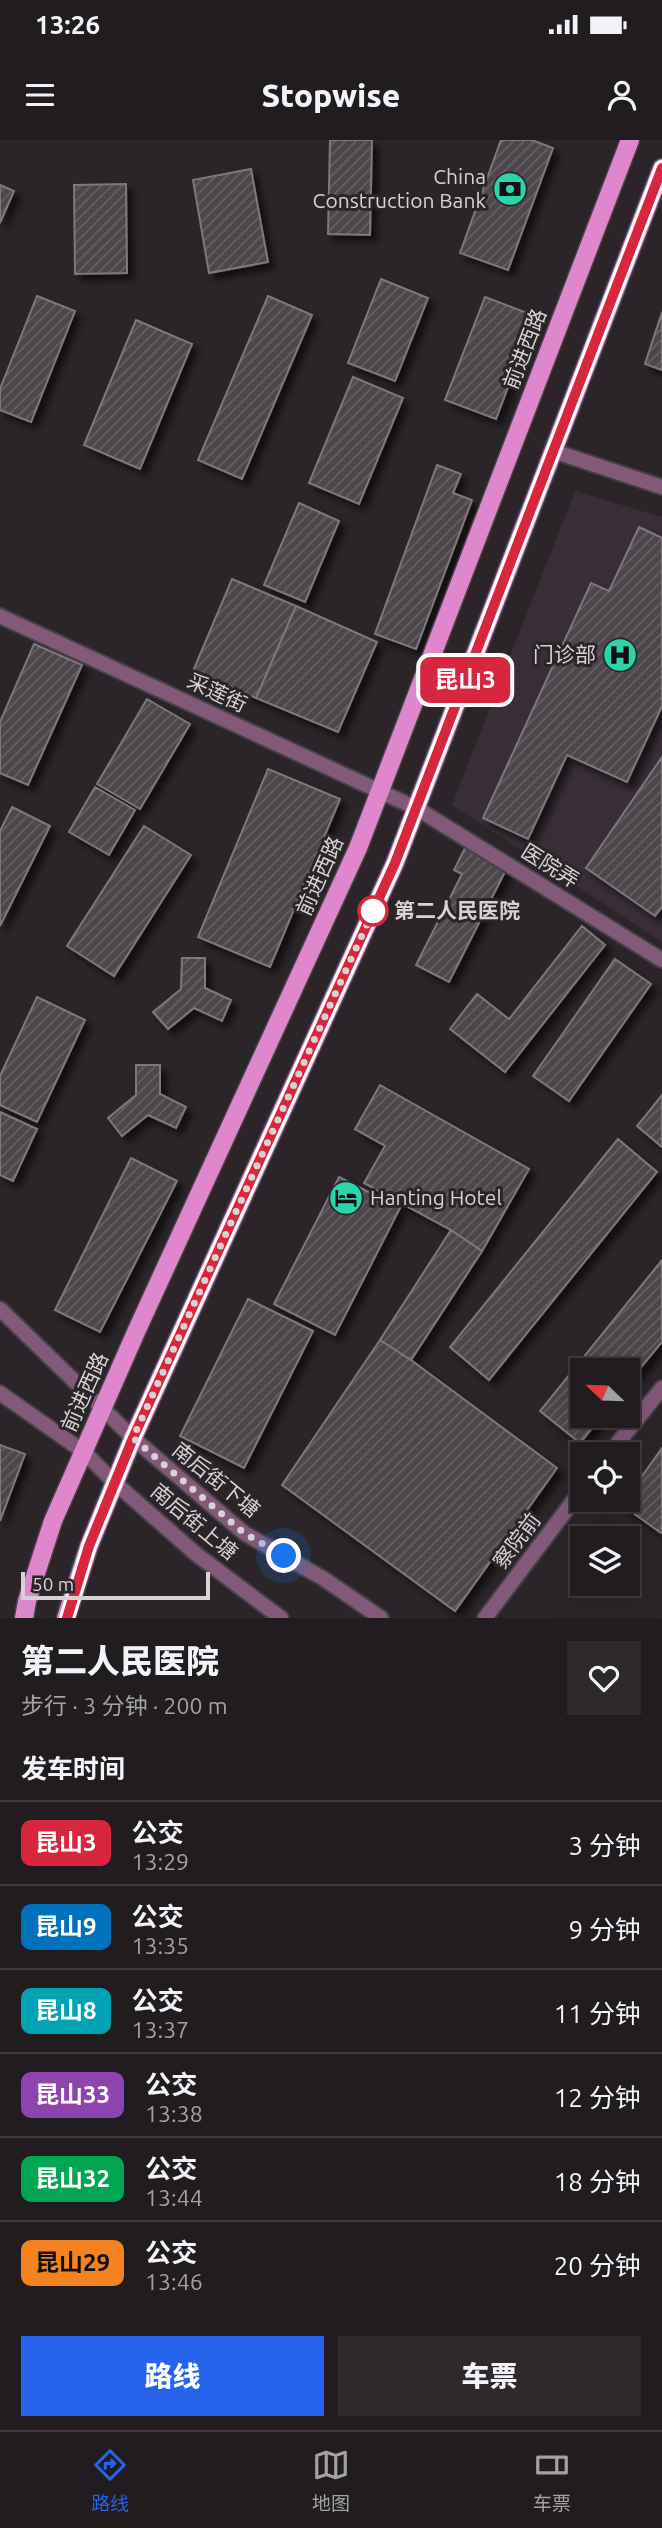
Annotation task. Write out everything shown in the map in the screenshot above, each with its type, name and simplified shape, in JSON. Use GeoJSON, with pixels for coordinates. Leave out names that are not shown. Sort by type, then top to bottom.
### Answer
{"type":"FeatureCollection","features":[{"type":"Feature","properties":{"kind":"main road","name":"前进西路"},"geometry":{"type":"LineString","coordinates":[[24,1618],[53,1521],[147,1307],[353,859],[381,791],[630,140]]}},
{"type":"Feature","properties":{"kind":"main road"},"geometry":{"type":"LineString","coordinates":[[66,1618],[89,1546],[133,1438],[395,863],[662,168]]}},
{"type":"Feature","properties":{"kind":"street"},"geometry":{"type":"LineString","coordinates":[[553,451],[662,487]]}},
{"type":"Feature","properties":{"kind":"street","name":"采莲街"},"geometry":{"type":"LineString","coordinates":[[0,616],[416,808]]}},
{"type":"Feature","properties":{"kind":"street","name":"医院弄"},"geometry":{"type":"LineString","coordinates":[[416,808],[662,960]]}},
{"type":"Feature","properties":{"kind":"street","name":"南后街下塘"},"geometry":{"type":"LineString","coordinates":[[0,1309],[133,1438],[244,1533],[324,1579],[382,1618]]}},
{"type":"Feature","properties":{"kind":"street"},"geometry":{"type":"LineString","coordinates":[[618,1442],[662,1388]]}},
{"type":"Feature","properties":{"kind":"street","name":"南后街上塘"},"geometry":{"type":"LineString","coordinates":[[0,1393],[84,1452],[196,1554],[281,1618]]}},
{"type":"Feature","properties":{"kind":"street","name":"察院前"},"geometry":{"type":"LineString","coordinates":[[485,1618],[570,1505]]}},
{"type":"Feature","properties":{"kind":"shaded area"},"geometry":{"type":"Polygon","coordinates":[[[575,491],[662,517],[662,942],[452,805],[575,491]]]}},
{"type":"Feature","properties":{"kind":"building"},"geometry":{"type":"Polygon","coordinates":[[[330,140],[372,140],[370,235],[328,234],[330,140]]]}},
{"type":"Feature","properties":{"kind":"building"},"geometry":{"type":"Polygon","coordinates":[[[501,140],[532,140],[553,148],[508,270],[460,253],[501,140]]]}},
{"type":"Feature","properties":{"kind":"building"},"geometry":{"type":"Polygon","coordinates":[[[251,169],[268,262],[209,273],[193,180],[251,169]]]}},
{"type":"Feature","properties":{"kind":"building"},"geometry":{"type":"Polygon","coordinates":[[[126,184],[127,273],[75,274],[74,185],[126,184]]]}},
{"type":"Feature","properties":{"kind":"building"},"geometry":{"type":"Polygon","coordinates":[[[0,185],[14,191],[0,223],[0,185]]]}},
{"type":"Feature","properties":{"kind":"building"},"geometry":{"type":"Polygon","coordinates":[[[381,279],[428,298],[395,381],[348,363],[381,279]]]}},
{"type":"Feature","properties":{"kind":"building"},"geometry":{"type":"Polygon","coordinates":[[[37,296],[75,311],[31,422],[0,410],[0,389],[37,296]]]}},
{"type":"Feature","properties":{"kind":"building"},"geometry":{"type":"Polygon","coordinates":[[[268,296],[312,315],[242,479],[198,460],[268,296]]]}},
{"type":"Feature","properties":{"kind":"building"},"geometry":{"type":"Polygon","coordinates":[[[485,297],[535,316],[496,419],[445,400],[485,297]]]}},
{"type":"Feature","properties":{"kind":"building"},"geometry":{"type":"Polygon","coordinates":[[[662,312],[662,370],[645,364],[662,312]]]}},
{"type":"Feature","properties":{"kind":"building"},"geometry":{"type":"Polygon","coordinates":[[[136,320],[192,344],[140,469],[84,445],[136,320]]]}},
{"type":"Feature","properties":{"kind":"building"},"geometry":{"type":"Polygon","coordinates":[[[353,377],[403,398],[359,504],[309,483],[353,377]]]}},
{"type":"Feature","properties":{"kind":"building"},"geometry":{"type":"Polygon","coordinates":[[[437,465],[461,474],[453,493],[472,500],[416,649],[375,634],[437,465]]]}},
{"type":"Feature","properties":{"kind":"building"},"geometry":{"type":"Polygon","coordinates":[[[299,503],[339,521],[305,602],[264,585],[299,503]]]}},
{"type":"Feature","properties":{"kind":"building"},"geometry":{"type":"Polygon","coordinates":[[[639,527],[662,538],[662,706],[627,782],[567,755],[528,839],[483,818],[591,583],[609,591],[639,527]]]}},
{"type":"Feature","properties":{"kind":"building"},"geometry":{"type":"Polygon","coordinates":[[[232,579],[296,606],[256,698],[193,671],[232,579]]]}},
{"type":"Feature","properties":{"kind":"building"},"geometry":{"type":"Polygon","coordinates":[[[296,606],[377,642],[338,732],[256,698],[296,606]]]}},
{"type":"Feature","properties":{"kind":"building"},"geometry":{"type":"Polygon","coordinates":[[[34,644],[82,665],[28,785],[0,773],[0,722],[34,644]]]}},
{"type":"Feature","properties":{"kind":"building"},"geometry":{"type":"Polygon","coordinates":[[[147,699],[190,724],[140,809],[97,784],[147,699]]]}},
{"type":"Feature","properties":{"kind":"building"},"geometry":{"type":"Polygon","coordinates":[[[662,757],[662,907],[655,916],[586,868],[662,757]]]}},
{"type":"Feature","properties":{"kind":"building"},"geometry":{"type":"Polygon","coordinates":[[[268,769],[340,799],[270,967],[198,937],[268,769]]]}},
{"type":"Feature","properties":{"kind":"building"},"geometry":{"type":"Polygon","coordinates":[[[95,787],[135,810],[109,855],[69,832],[95,787]]]}},
{"type":"Feature","properties":{"kind":"building"},"geometry":{"type":"Polygon","coordinates":[[[12,807],[50,826],[0,926],[0,831],[12,807]]]}},
{"type":"Feature","properties":{"kind":"building"},"geometry":{"type":"Polygon","coordinates":[[[144,826],[191,855],[114,976],[67,946],[144,826]]]}},
{"type":"Feature","properties":{"kind":"building"},"geometry":{"type":"Polygon","coordinates":[[[466,846],[508,866],[449,982],[416,965],[462,874],[454,870],[466,846]]]}},
{"type":"Feature","properties":{"kind":"building"},"geometry":{"type":"Polygon","coordinates":[[[582,926],[605,945],[505,1072],[450,1029],[477,994],[509,1019],[582,926]]]}},
{"type":"Feature","properties":{"kind":"building"},"geometry":{"type":"Polygon","coordinates":[[[182,958],[205,958],[205,988],[231,1000],[222,1021],[194,1008],[168,1029],[153,1012],[181,989],[182,958]]]}},
{"type":"Feature","properties":{"kind":"building"},"geometry":{"type":"Polygon","coordinates":[[[615,959],[651,984],[569,1101],[533,1076],[615,959]]]}},
{"type":"Feature","properties":{"kind":"building"},"geometry":{"type":"Polygon","coordinates":[[[37,997],[85,1020],[37,1122],[0,1105],[0,1076],[37,997]]]}},
{"type":"Feature","properties":{"kind":"building"},"geometry":{"type":"Polygon","coordinates":[[[136,1065],[160,1065],[160,1094],[186,1107],[176,1128],[148,1115],[122,1136],[108,1118],[136,1095],[136,1065]]]}},
{"type":"Feature","properties":{"kind":"building"},"geometry":{"type":"Polygon","coordinates":[[[380,1085],[529,1169],[482,1251],[451,1230],[364,1183],[385,1146],[355,1129],[380,1085]]]}},
{"type":"Feature","properties":{"kind":"building"},"geometry":{"type":"Polygon","coordinates":[[[662,1095],[662,1147],[637,1126],[662,1095]]]}},
{"type":"Feature","properties":{"kind":"building"},"geometry":{"type":"Polygon","coordinates":[[[0,1112],[37,1129],[13,1181],[0,1175],[0,1112]]]}},
{"type":"Feature","properties":{"kind":"building"},"geometry":{"type":"Polygon","coordinates":[[[618,1139],[657,1172],[489,1380],[450,1347],[618,1139]]]}},
{"type":"Feature","properties":{"kind":"building"},"geometry":{"type":"Polygon","coordinates":[[[131,1158],[177,1181],[100,1332],[55,1310],[131,1158]]]}},
{"type":"Feature","properties":{"kind":"building"},"geometry":{"type":"Polygon","coordinates":[[[339,1177],[400,1208],[335,1335],[274,1304],[339,1177]]]}},
{"type":"Feature","properties":{"kind":"building"},"geometry":{"type":"Polygon","coordinates":[[[451,1230],[482,1251],[411,1360],[380,1340],[451,1230]]]}},
{"type":"Feature","properties":{"kind":"building"},"geometry":{"type":"Polygon","coordinates":[[[662,1260],[662,1342],[640,1369],[640,1358],[583,1358],[662,1260]]]}},
{"type":"Feature","properties":{"kind":"building"},"geometry":{"type":"Polygon","coordinates":[[[248,1299],[313,1331],[244,1468],[180,1436],[248,1299]]]}},
{"type":"Feature","properties":{"kind":"building"},"geometry":{"type":"Polygon","coordinates":[[[380,1340],[557,1468],[455,1611],[282,1485],[380,1340]]]}},
{"type":"Feature","properties":{"kind":"building"},"geometry":{"type":"Polygon","coordinates":[[[570,1374],[570,1428],[592,1428],[579,1442],[540,1411],[570,1374]]]}},
{"type":"Feature","properties":{"kind":"building"},"geometry":{"type":"Polygon","coordinates":[[[0,1445],[25,1454],[0,1521],[0,1445]]]}},
{"type":"Feature","properties":{"kind":"building"},"geometry":{"type":"Polygon","coordinates":[[[662,1448],[661,1533],[632,1512],[640,1512],[640,1479],[662,1448]]]}},
{"type":"Feature","properties":{"kind":"bus line","name":"昆山3"},"geometry":{"type":"LineString","coordinates":[[67,1618],[89,1546],[133,1438],[395,863],[662,168]]}},
{"type":"Feature","properties":{"kind":"place","name":"China Construction Bank"},"geometry":{"type":"Point","coordinates":[510,189]}},
{"type":"Feature","properties":{"kind":"place","name":"门诊部"},"geometry":{"type":"Point","coordinates":[620,655]}},
{"type":"Feature","properties":{"kind":"place","name":"第二人民医院"},"geometry":{"type":"Point","coordinates":[373,911]}},
{"type":"Feature","properties":{"kind":"place","name":"Hanting Hotel"},"geometry":{"type":"Point","coordinates":[346,1198]}},
{"type":"Feature","properties":{"kind":"route"},"geometry":{"type":"LineString","coordinates":[[284,1556],[244,1533],[133,1438],[373,911]]}}]}
